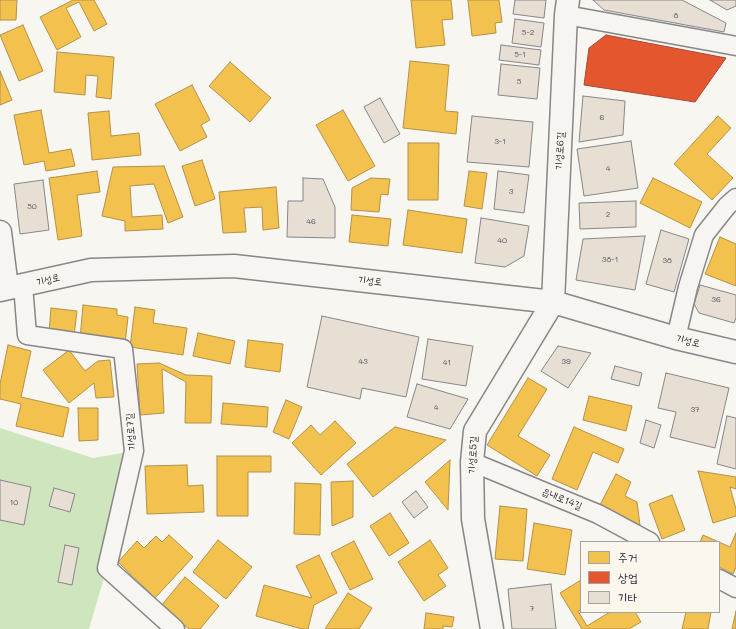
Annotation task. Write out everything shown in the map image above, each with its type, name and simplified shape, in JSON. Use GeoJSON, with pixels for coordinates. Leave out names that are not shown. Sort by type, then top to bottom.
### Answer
{"type":"FeatureCollection","features":[{"type":"Feature","properties":{"kind":"street","name":"기성로6길"},"geometry":{"type":"LineString","coordinates":[[554,302],[567,8]]}},
{"type":"Feature","properties":{"kind":"street"},"geometry":{"type":"LineString","coordinates":[[0,232],[10,288]]}},
{"type":"Feature","properties":{"kind":"street","name":"기성로"},"geometry":{"type":"LineString","coordinates":[[10,288],[91,270],[234,266],[554,302],[676,338],[736,352]]}},
{"type":"Feature","properties":{"kind":"street","name":"기성로5길"},"geometry":{"type":"LineString","coordinates":[[492,629],[473,519],[472,462],[475,430],[554,302]]}},
{"type":"Feature","properties":{"kind":"lane"},"geometry":{"type":"LineString","coordinates":[[567,8],[736,46]]}},
{"type":"Feature","properties":{"kind":"lane"},"geometry":{"type":"LineString","coordinates":[[676,338],[688,287],[704,235],[727,206],[736,198]]}},
{"type":"Feature","properties":{"kind":"lane","name":"기성로7길"},"geometry":{"type":"LineString","coordinates":[[10,288],[27,335],[122,349],[134,451],[107,568],[175,629]]}},
{"type":"Feature","properties":{"kind":"lane","name":"읍내로14길"},"geometry":{"type":"LineString","coordinates":[[472,462],[598,514],[648,541]]}},
{"type":"Feature","properties":{"kind":"lane"},"geometry":{"type":"LineString","coordinates":[[720,580],[736,588]]}},
{"type":"Feature","properties":{"kind":"green space"},"geometry":{"type":"Polygon","coordinates":[[[0,428],[93,458],[134,451],[107,568],[89,629],[0,629],[0,428]]]}},
{"type":"Feature","properties":{"kind":"building: 주거"},"geometry":{"type":"Polygon","coordinates":[[[0,0],[17,0],[16,20],[0,20],[0,0]]]}},
{"type":"Feature","properties":{"kind":"building: 주거"},"geometry":{"type":"Polygon","coordinates":[[[73,0],[94,0],[107,24],[94,31],[79,2],[66,8],[81,37],[57,50],[40,17],[73,0]]]}},
{"type":"Feature","properties":{"kind":"building: 주거"},"geometry":{"type":"Polygon","coordinates":[[[411,0],[451,0],[453,19],[442,20],[445,45],[416,48],[411,0]]]}},
{"type":"Feature","properties":{"kind":"building: 주거"},"geometry":{"type":"Polygon","coordinates":[[[468,0],[499,0],[502,22],[495,23],[496,33],[472,36],[468,0]]]}},
{"type":"Feature","properties":{"kind":"building: 주거"},"geometry":{"type":"Polygon","coordinates":[[[23,25],[43,71],[19,81],[0,35],[23,25]]]}},
{"type":"Feature","properties":{"kind":"building: 주거"},"geometry":{"type":"Polygon","coordinates":[[[57,52],[114,57],[111,99],[96,97],[98,76],[86,75],[85,95],[54,92],[57,52]]]}},
{"type":"Feature","properties":{"kind":"building: 주거"},"geometry":{"type":"Polygon","coordinates":[[[410,61],[449,65],[445,111],[458,112],[456,134],[403,128],[410,61]]]}},
{"type":"Feature","properties":{"kind":"building: 주거"},"geometry":{"type":"Polygon","coordinates":[[[230,62],[271,98],[250,122],[209,86],[230,62]]]}},
{"type":"Feature","properties":{"kind":"building: 주거"},"geometry":{"type":"Polygon","coordinates":[[[0,71],[12,100],[0,105],[0,71]]]}},
{"type":"Feature","properties":{"kind":"building: 주거"},"geometry":{"type":"Polygon","coordinates":[[[192,85],[210,120],[201,125],[207,137],[180,151],[155,104],[192,85]]]}},
{"type":"Feature","properties":{"kind":"building: 주거"},"geometry":{"type":"Polygon","coordinates":[[[41,110],[49,153],[71,149],[75,166],[46,171],[44,161],[24,165],[14,115],[41,110]]]}},
{"type":"Feature","properties":{"kind":"building: 주거"},"geometry":{"type":"Polygon","coordinates":[[[343,110],[375,166],[348,181],[316,125],[343,110]]]}},
{"type":"Feature","properties":{"kind":"building: 주거"},"geometry":{"type":"Polygon","coordinates":[[[109,111],[111,136],[139,133],[141,155],[92,160],[88,113],[109,111]]]}},
{"type":"Feature","properties":{"kind":"building: 주거"},"geometry":{"type":"Polygon","coordinates":[[[718,116],[731,128],[707,154],[733,178],[712,200],[674,164],[718,116]]]}},
{"type":"Feature","properties":{"kind":"building: 주거"},"geometry":{"type":"Polygon","coordinates":[[[408,143],[439,143],[438,200],[408,200],[408,143]]]}},
{"type":"Feature","properties":{"kind":"building: 주거"},"geometry":{"type":"Polygon","coordinates":[[[202,160],[215,199],[195,206],[182,166],[202,160]]]}},
{"type":"Feature","properties":{"kind":"building: 주거"},"geometry":{"type":"Polygon","coordinates":[[[164,166],[183,217],[168,223],[154,184],[130,186],[132,217],[162,215],[163,229],[125,231],[125,221],[102,216],[113,167],[164,166]]]}},
{"type":"Feature","properties":{"kind":"building: 주거"},"geometry":{"type":"Polygon","coordinates":[[[97,171],[100,192],[77,195],[82,236],[58,240],[49,178],[97,171]]]}},
{"type":"Feature","properties":{"kind":"building: 주거"},"geometry":{"type":"Polygon","coordinates":[[[469,171],[487,173],[482,209],[464,206],[469,171]]]}},
{"type":"Feature","properties":{"kind":"building: 주거"},"geometry":{"type":"Polygon","coordinates":[[[371,178],[390,179],[388,195],[381,194],[379,212],[351,210],[352,188],[371,178]]]}},
{"type":"Feature","properties":{"kind":"building: 주거"},"geometry":{"type":"Polygon","coordinates":[[[653,178],[702,202],[690,228],[640,203],[653,178]]]}},
{"type":"Feature","properties":{"kind":"building: 주거"},"geometry":{"type":"Polygon","coordinates":[[[276,187],[279,228],[263,230],[262,207],[244,208],[246,232],[223,233],[219,192],[276,187]]]}},
{"type":"Feature","properties":{"kind":"building: 주거"},"geometry":{"type":"Polygon","coordinates":[[[408,210],[467,219],[462,253],[403,245],[408,210]]]}},
{"type":"Feature","properties":{"kind":"building: 주거"},"geometry":{"type":"Polygon","coordinates":[[[352,215],[391,219],[388,246],[349,242],[352,215]]]}},
{"type":"Feature","properties":{"kind":"building: 주거"},"geometry":{"type":"Polygon","coordinates":[[[720,237],[736,244],[736,286],[705,274],[720,237]]]}},
{"type":"Feature","properties":{"kind":"building: 주거"},"geometry":{"type":"Polygon","coordinates":[[[83,305],[117,309],[117,315],[128,317],[125,344],[80,339],[83,305]]]}},
{"type":"Feature","properties":{"kind":"building: 주거"},"geometry":{"type":"Polygon","coordinates":[[[135,307],[155,310],[153,323],[187,328],[183,355],[130,347],[135,307]]]}},
{"type":"Feature","properties":{"kind":"building: 주거"},"geometry":{"type":"Polygon","coordinates":[[[51,308],[77,311],[74,336],[49,333],[51,308]]]}},
{"type":"Feature","properties":{"kind":"building: 주거"},"geometry":{"type":"Polygon","coordinates":[[[198,333],[235,341],[230,364],[193,356],[198,333]]]}},
{"type":"Feature","properties":{"kind":"building: 주거"},"geometry":{"type":"Polygon","coordinates":[[[248,340],[283,344],[280,372],[245,367],[248,340]]]}},
{"type":"Feature","properties":{"kind":"building: 주거"},"geometry":{"type":"Polygon","coordinates":[[[8,345],[31,351],[21,397],[69,408],[63,437],[16,426],[21,404],[0,399],[0,384],[8,345]]]}},
{"type":"Feature","properties":{"kind":"building: 주거"},"geometry":{"type":"Polygon","coordinates":[[[69,350],[85,371],[98,361],[110,360],[114,397],[96,398],[94,383],[69,403],[43,370],[69,350]]]}},
{"type":"Feature","properties":{"kind":"building: 주거"},"geometry":{"type":"Polygon","coordinates":[[[159,363],[186,375],[212,376],[211,423],[185,423],[186,382],[162,369],[164,413],[140,415],[137,364],[159,363]]]}},
{"type":"Feature","properties":{"kind":"building: 주거"},"geometry":{"type":"Polygon","coordinates":[[[528,378],[547,389],[518,436],[550,455],[537,476],[487,445],[528,378]]]}},
{"type":"Feature","properties":{"kind":"building: 주거"},"geometry":{"type":"Polygon","coordinates":[[[589,396],[632,406],[626,431],[583,420],[589,396]]]}},
{"type":"Feature","properties":{"kind":"building: 주거"},"geometry":{"type":"Polygon","coordinates":[[[286,400],[302,407],[289,439],[273,432],[286,400]]]}},
{"type":"Feature","properties":{"kind":"building: 주거"},"geometry":{"type":"Polygon","coordinates":[[[223,403],[268,407],[267,427],[221,424],[223,403]]]}},
{"type":"Feature","properties":{"kind":"building: 주거"},"geometry":{"type":"Polygon","coordinates":[[[78,408],[98,408],[98,440],[79,441],[78,408]]]}},
{"type":"Feature","properties":{"kind":"building: 주거"},"geometry":{"type":"Polygon","coordinates":[[[335,421],[356,443],[321,475],[292,443],[311,425],[320,435],[335,421]]]}},
{"type":"Feature","properties":{"kind":"building: 주거"},"geometry":{"type":"Polygon","coordinates":[[[395,427],[446,440],[373,497],[347,464],[395,427]]]}},
{"type":"Feature","properties":{"kind":"building: 주거"},"geometry":{"type":"Polygon","coordinates":[[[574,427],[624,449],[618,463],[593,452],[577,490],[552,479],[574,427]]]}},
{"type":"Feature","properties":{"kind":"building: 주거"},"geometry":{"type":"Polygon","coordinates":[[[217,456],[271,456],[271,472],[248,472],[248,516],[217,516],[217,456]]]}},
{"type":"Feature","properties":{"kind":"building: 주거"},"geometry":{"type":"Polygon","coordinates":[[[450,460],[448,510],[425,482],[450,460]]]}},
{"type":"Feature","properties":{"kind":"building: 주거"},"geometry":{"type":"Polygon","coordinates":[[[187,465],[188,486],[203,485],[204,512],[147,514],[145,466],[187,465]]]}},
{"type":"Feature","properties":{"kind":"building: 주거"},"geometry":{"type":"Polygon","coordinates":[[[698,471],[736,477],[736,489],[730,487],[736,509],[736,516],[713,523],[698,471]]]}},
{"type":"Feature","properties":{"kind":"building: 주거"},"geometry":{"type":"Polygon","coordinates":[[[616,474],[631,482],[625,496],[637,502],[640,525],[600,505],[616,474]]]}},
{"type":"Feature","properties":{"kind":"building: 주거"},"geometry":{"type":"Polygon","coordinates":[[[353,481],[353,517],[332,526],[331,482],[353,481]]]}},
{"type":"Feature","properties":{"kind":"building: 주거"},"geometry":{"type":"Polygon","coordinates":[[[295,483],[321,484],[320,535],[294,534],[295,483]]]}},
{"type":"Feature","properties":{"kind":"building: 주거"},"geometry":{"type":"Polygon","coordinates":[[[672,495],[685,530],[662,539],[649,504],[672,495]]]}},
{"type":"Feature","properties":{"kind":"building: 주거"},"geometry":{"type":"Polygon","coordinates":[[[500,506],[527,509],[523,561],[495,559],[500,506]]]}},
{"type":"Feature","properties":{"kind":"building: 주거"},"geometry":{"type":"Polygon","coordinates":[[[390,513],[409,543],[389,556],[370,526],[390,513]]]}},
{"type":"Feature","properties":{"kind":"building: 주거"},"geometry":{"type":"Polygon","coordinates":[[[534,523],[572,530],[565,575],[527,569],[534,523]]]}},
{"type":"Feature","properties":{"kind":"building: 주거"},"geometry":{"type":"Polygon","coordinates":[[[736,533],[736,567],[733,574],[720,568],[720,542],[730,547],[736,533]]]}},
{"type":"Feature","properties":{"kind":"building: 주거"},"geometry":{"type":"Polygon","coordinates":[[[169,535],[193,557],[155,598],[118,562],[137,541],[144,548],[156,536],[162,542],[169,535]]]}},
{"type":"Feature","properties":{"kind":"building: 주거"},"geometry":{"type":"Polygon","coordinates":[[[703,535],[717,541],[700,541],[703,535]]]}},
{"type":"Feature","properties":{"kind":"building: 주거"},"geometry":{"type":"Polygon","coordinates":[[[218,540],[252,567],[226,599],[193,572],[218,540]]]}},
{"type":"Feature","properties":{"kind":"building: 주거"},"geometry":{"type":"Polygon","coordinates":[[[430,540],[448,568],[438,575],[446,586],[424,601],[398,562],[430,540]]]}},
{"type":"Feature","properties":{"kind":"building: 주거"},"geometry":{"type":"Polygon","coordinates":[[[354,541],[373,579],[350,590],[331,553],[354,541]]]}},
{"type":"Feature","properties":{"kind":"building: 주거"},"geometry":{"type":"Polygon","coordinates":[[[319,555],[337,593],[314,605],[308,629],[302,629],[256,616],[264,585],[312,598],[296,566],[319,555]]]}},
{"type":"Feature","properties":{"kind":"building: 주거"},"geometry":{"type":"Polygon","coordinates":[[[185,577],[219,606],[200,629],[189,629],[161,606],[185,577]]]}},
{"type":"Feature","properties":{"kind":"building: 주거"},"geometry":{"type":"Polygon","coordinates":[[[580,581],[580,610],[578,611],[587,626],[608,613],[636,613],[641,622],[629,629],[582,629],[560,593],[580,581]]]}},
{"type":"Feature","properties":{"kind":"building: 주거"},"geometry":{"type":"Polygon","coordinates":[[[348,593],[372,608],[359,629],[325,629],[348,593]]]}},
{"type":"Feature","properties":{"kind":"building: 주거"},"geometry":{"type":"Polygon","coordinates":[[[736,611],[736,629],[732,629],[736,611]]]}},
{"type":"Feature","properties":{"kind":"building: 주거"},"geometry":{"type":"Polygon","coordinates":[[[426,613],[454,617],[452,627],[443,626],[443,629],[424,629],[426,613]]]}},
{"type":"Feature","properties":{"kind":"building: 주거"},"geometry":{"type":"Polygon","coordinates":[[[686,613],[711,613],[708,629],[682,629],[686,613]]]}},
{"type":"Feature","properties":{"kind":"building: 상업"},"geometry":{"type":"Polygon","coordinates":[[[606,35],[726,58],[695,102],[584,85],[589,48],[606,35]]]}},
{"type":"Feature","properties":{"kind":"building: 기타"},"geometry":{"type":"Polygon","coordinates":[[[515,0],[546,0],[544,18],[513,14],[515,0]]]}},
{"type":"Feature","properties":{"kind":"building: 기타"},"geometry":{"type":"Polygon","coordinates":[[[593,0],[682,0],[726,23],[724,32],[604,10],[593,0]]]}},
{"type":"Feature","properties":{"kind":"building: 기타"},"geometry":{"type":"Polygon","coordinates":[[[710,0],[736,0],[736,6],[727,10],[710,0]]]}},
{"type":"Feature","properties":{"kind":"building: 기타"},"geometry":{"type":"Polygon","coordinates":[[[515,19],[544,23],[541,47],[512,43],[515,19]]]}},
{"type":"Feature","properties":{"kind":"building: 기타"},"geometry":{"type":"Polygon","coordinates":[[[501,45],[541,50],[539,65],[499,60],[501,45]]]}},
{"type":"Feature","properties":{"kind":"building: 기타"},"geometry":{"type":"Polygon","coordinates":[[[501,64],[540,68],[537,99],[498,95],[501,64]]]}},
{"type":"Feature","properties":{"kind":"building: 기타"},"geometry":{"type":"Polygon","coordinates":[[[583,96],[625,101],[623,135],[579,142],[583,96]]]}},
{"type":"Feature","properties":{"kind":"building: 기타"},"geometry":{"type":"Polygon","coordinates":[[[380,98],[400,134],[384,143],[364,107],[380,98]]]}},
{"type":"Feature","properties":{"kind":"building: 기타"},"geometry":{"type":"Polygon","coordinates":[[[472,116],[533,122],[529,167],[467,162],[472,116]]]}},
{"type":"Feature","properties":{"kind":"building: 기타"},"geometry":{"type":"Polygon","coordinates":[[[631,141],[638,188],[584,196],[577,149],[631,141]]]}},
{"type":"Feature","properties":{"kind":"building: 기타"},"geometry":{"type":"Polygon","coordinates":[[[498,171],[529,175],[524,213],[494,209],[498,171]]]}},
{"type":"Feature","properties":{"kind":"building: 기타"},"geometry":{"type":"Polygon","coordinates":[[[303,178],[323,179],[335,207],[335,238],[287,237],[288,201],[303,201],[303,178]]]}},
{"type":"Feature","properties":{"kind":"building: 기타"},"geometry":{"type":"Polygon","coordinates":[[[43,180],[49,230],[20,234],[14,184],[43,180]]]}},
{"type":"Feature","properties":{"kind":"building: 기타"},"geometry":{"type":"Polygon","coordinates":[[[636,201],[636,227],[580,229],[579,203],[636,201]]]}},
{"type":"Feature","properties":{"kind":"building: 기타"},"geometry":{"type":"Polygon","coordinates":[[[481,218],[529,226],[524,256],[505,267],[475,263],[481,218]]]}},
{"type":"Feature","properties":{"kind":"building: 기타"},"geometry":{"type":"Polygon","coordinates":[[[661,230],[689,239],[674,292],[646,284],[661,230]]]}},
{"type":"Feature","properties":{"kind":"building: 기타"},"geometry":{"type":"Polygon","coordinates":[[[645,236],[635,290],[576,280],[583,239],[645,236]]]}},
{"type":"Feature","properties":{"kind":"building: 기타"},"geometry":{"type":"Polygon","coordinates":[[[700,285],[736,295],[736,318],[734,323],[699,313],[694,304],[700,285]]]}},
{"type":"Feature","properties":{"kind":"building: 기타"},"geometry":{"type":"Polygon","coordinates":[[[322,316],[419,337],[406,397],[362,388],[360,399],[307,387],[322,316]]]}},
{"type":"Feature","properties":{"kind":"building: 기타"},"geometry":{"type":"Polygon","coordinates":[[[428,339],[473,346],[466,386],[422,379],[428,339]]]}},
{"type":"Feature","properties":{"kind":"building: 기타"},"geometry":{"type":"Polygon","coordinates":[[[558,346],[591,353],[568,388],[541,371],[558,346]]]}},
{"type":"Feature","properties":{"kind":"building: 기타"},"geometry":{"type":"Polygon","coordinates":[[[615,366],[642,373],[639,386],[611,379],[615,366]]]}},
{"type":"Feature","properties":{"kind":"building: 기타"},"geometry":{"type":"Polygon","coordinates":[[[666,373],[729,388],[715,448],[670,437],[676,412],[658,408],[666,373]]]}},
{"type":"Feature","properties":{"kind":"building: 기타"},"geometry":{"type":"Polygon","coordinates":[[[417,384],[468,399],[450,429],[407,417],[417,384]]]}},
{"type":"Feature","properties":{"kind":"building: 기타"},"geometry":{"type":"Polygon","coordinates":[[[727,416],[736,418],[736,469],[717,464],[727,416]]]}},
{"type":"Feature","properties":{"kind":"building: 기타"},"geometry":{"type":"Polygon","coordinates":[[[646,420],[661,425],[654,448],[640,443],[646,420]]]}},
{"type":"Feature","properties":{"kind":"building: 기타"},"geometry":{"type":"Polygon","coordinates":[[[0,480],[31,487],[24,525],[0,520],[0,480]]]}},
{"type":"Feature","properties":{"kind":"building: 기타"},"geometry":{"type":"Polygon","coordinates":[[[54,488],[75,494],[70,512],[49,506],[54,488]]]}},
{"type":"Feature","properties":{"kind":"building: 기타"},"geometry":{"type":"Polygon","coordinates":[[[416,491],[428,507],[414,518],[402,502],[416,491]]]}},
{"type":"Feature","properties":{"kind":"building: 기타"},"geometry":{"type":"Polygon","coordinates":[[[65,545],[79,548],[72,585],[58,582],[65,545]]]}},
{"type":"Feature","properties":{"kind":"building: 기타"},"geometry":{"type":"Polygon","coordinates":[[[551,584],[556,629],[512,629],[508,589],[551,584]]]}}]}
